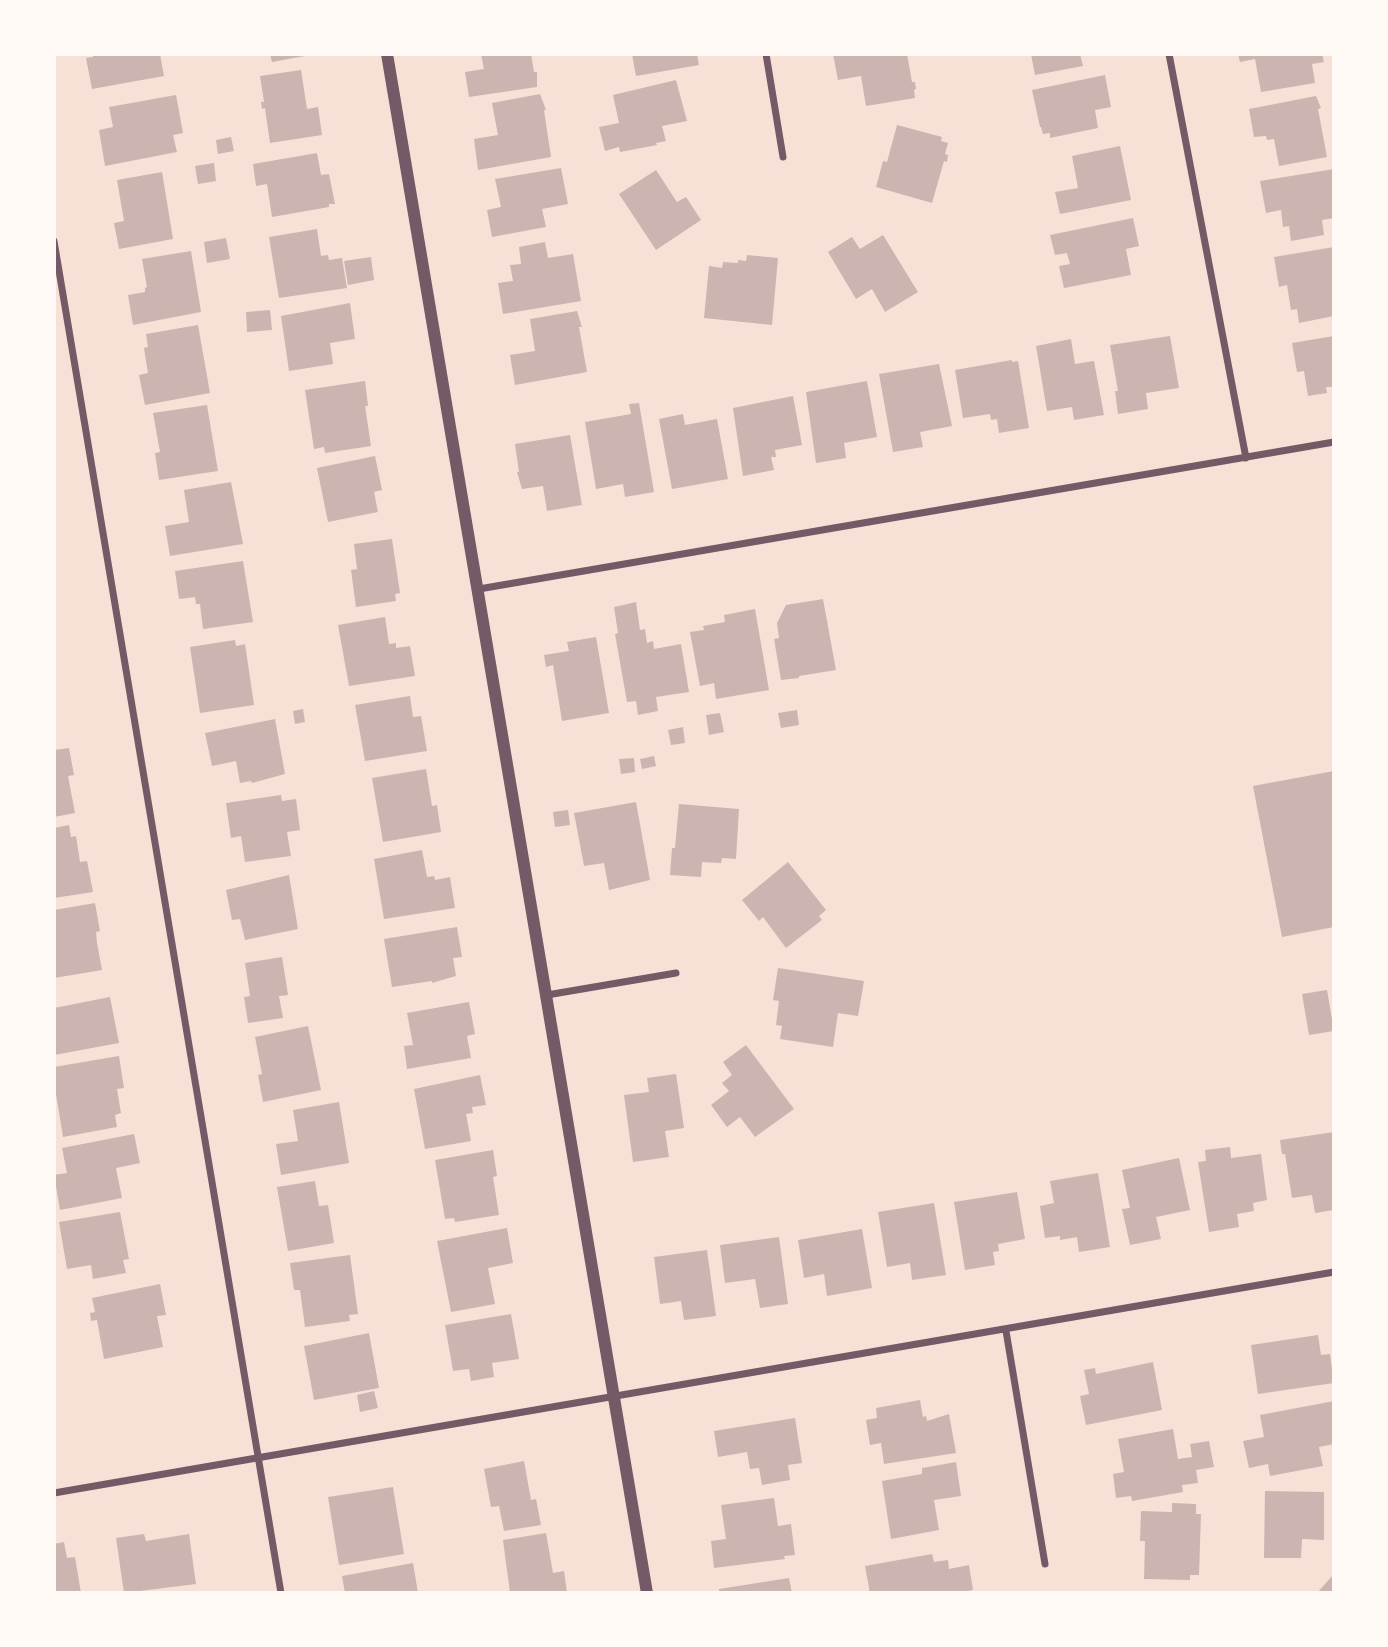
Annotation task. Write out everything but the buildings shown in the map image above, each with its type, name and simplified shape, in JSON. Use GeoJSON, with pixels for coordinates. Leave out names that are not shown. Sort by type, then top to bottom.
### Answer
{"type":"FeatureCollection","features":[{"type":"Feature","properties":{"kind":"street"},"geometry":{"type":"LineString","coordinates":[[387,54],[647,1593]]}},
{"type":"Feature","properties":{"kind":"street"},"geometry":{"type":"LineString","coordinates":[[766,54],[783,157]]}},
{"type":"Feature","properties":{"kind":"street"},"geometry":{"type":"LineString","coordinates":[[1169,54],[1246,458]]}},
{"type":"Feature","properties":{"kind":"street"},"geometry":{"type":"LineString","coordinates":[[54,241],[281,1593]]}},
{"type":"Feature","properties":{"kind":"street"},"geometry":{"type":"LineString","coordinates":[[479,589],[1334,442]]}},
{"type":"Feature","properties":{"kind":"street"},"geometry":{"type":"LineString","coordinates":[[547,995],[676,973]]}},
{"type":"Feature","properties":{"kind":"street"},"geometry":{"type":"LineString","coordinates":[[54,1493],[1006,1331],[1334,1272]]}},
{"type":"Feature","properties":{"kind":"street"},"geometry":{"type":"LineString","coordinates":[[1006,1331],[1045,1564]]}}]}
